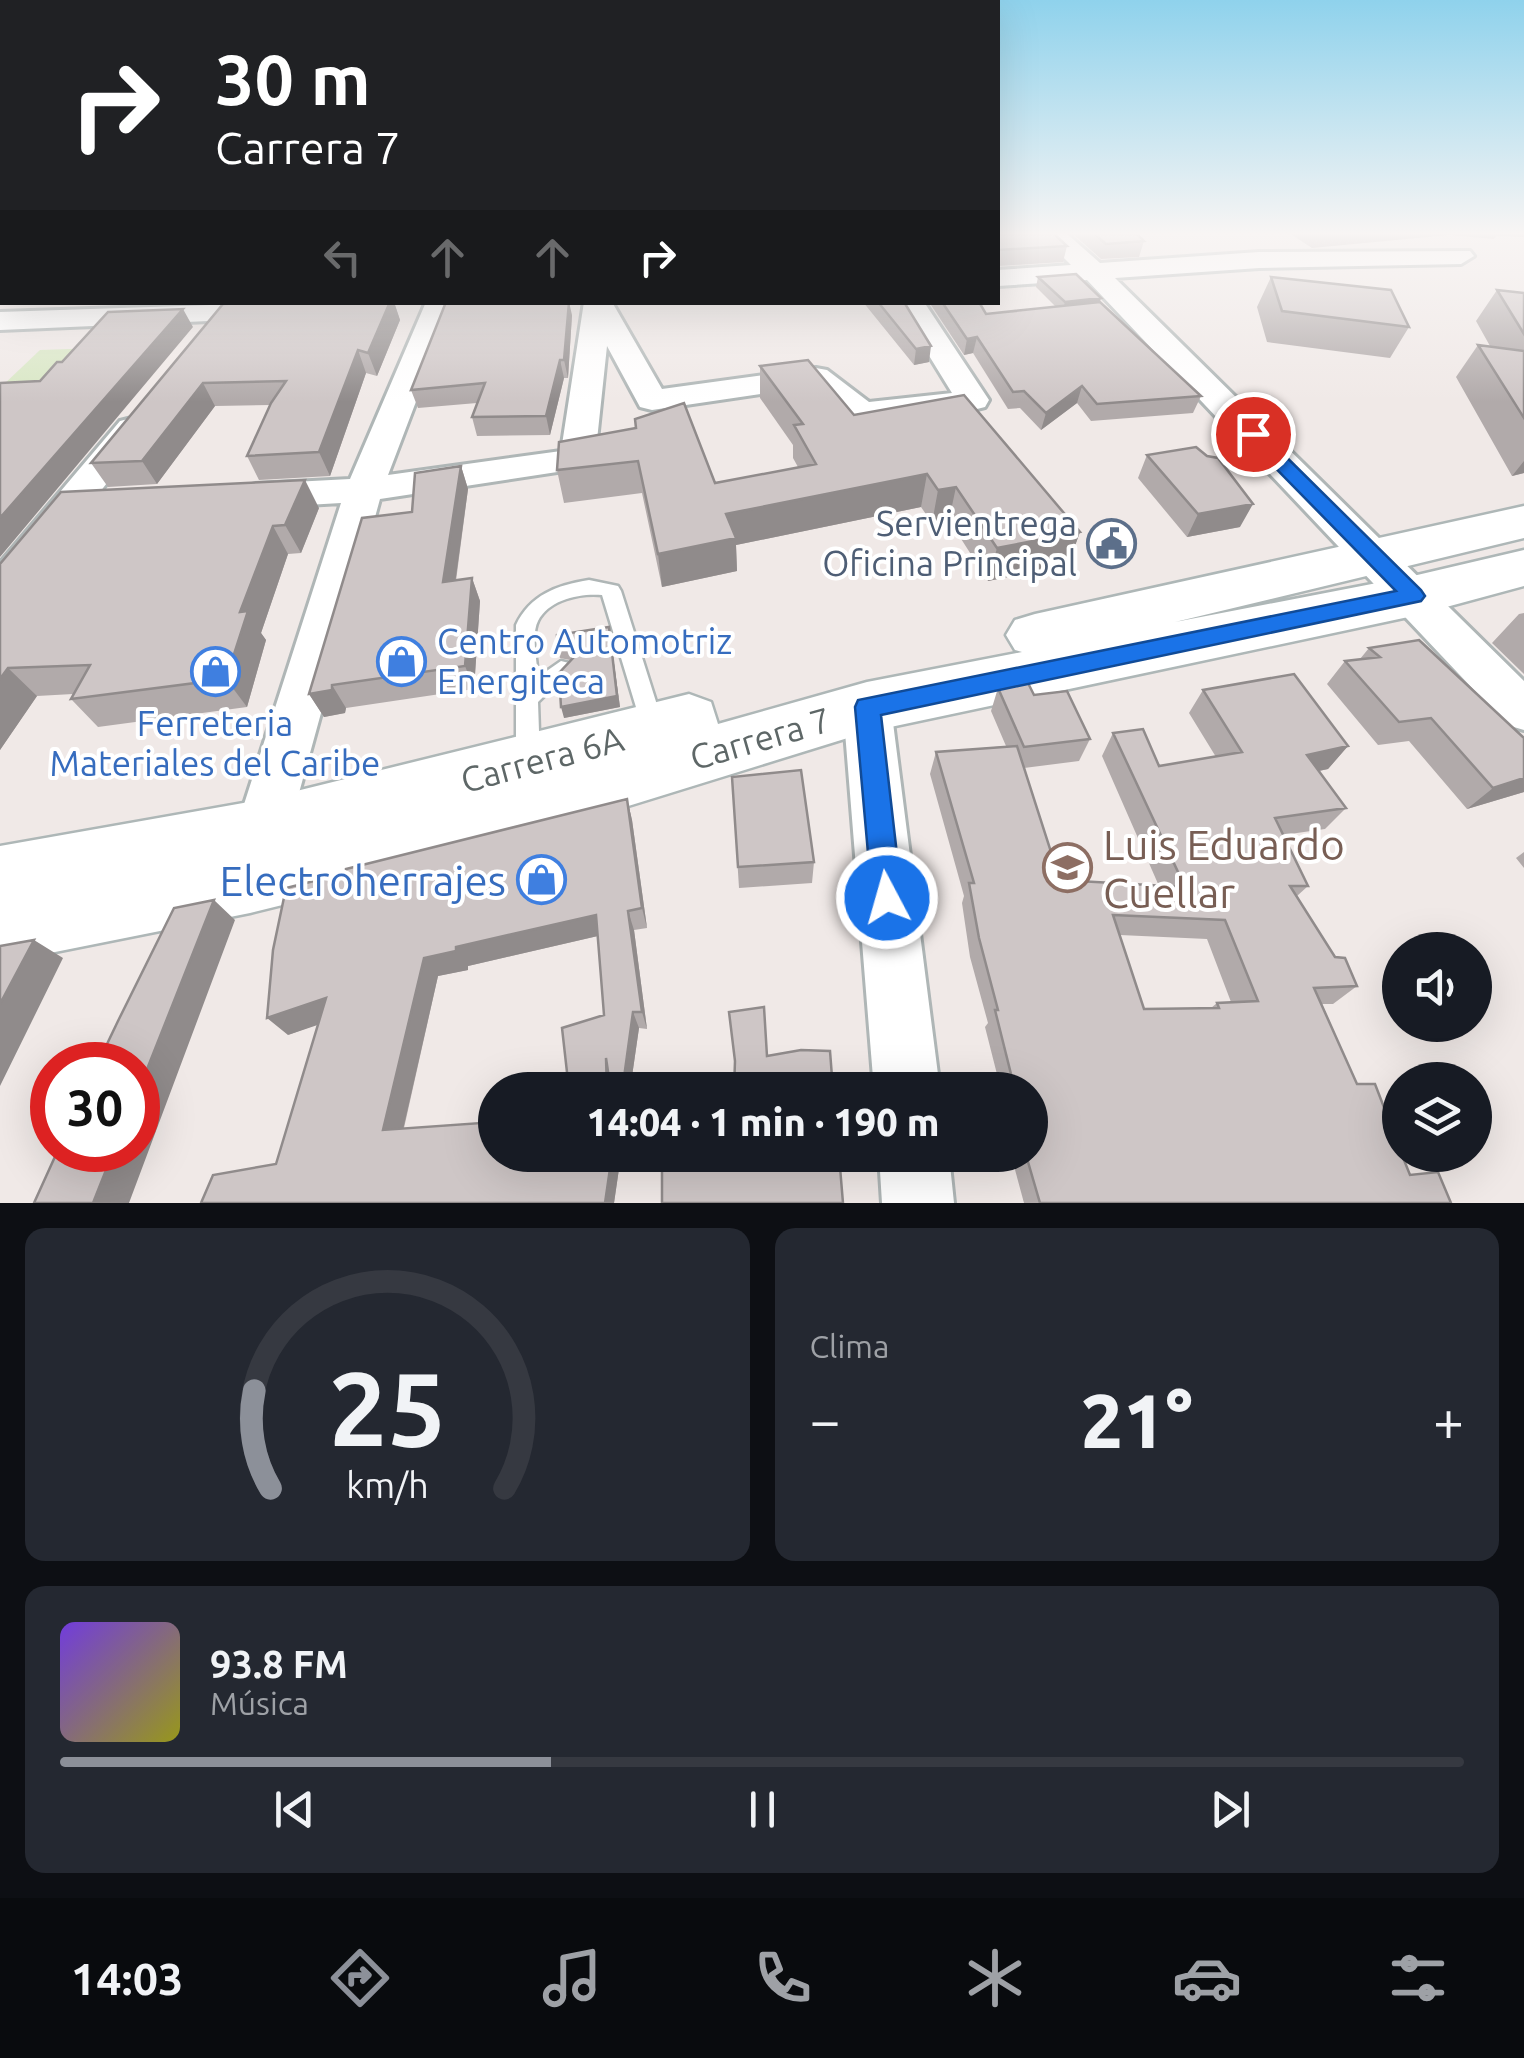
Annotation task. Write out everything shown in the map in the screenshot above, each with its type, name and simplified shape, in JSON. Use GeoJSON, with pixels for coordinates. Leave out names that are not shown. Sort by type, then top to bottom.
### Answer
{"type":"FeatureCollection","features":[{"type":"Feature","properties":{"kind":"main road","name":"Carrera 7"},"geometry":{"type":"LineString","coordinates":[[0,926],[255,856],[412,841],[868,707],[1394,577],[1524,522]]}},
{"type":"Feature","properties":{"kind":"main road","name":"Carrera 7"},"geometry":{"type":"LineString","coordinates":[[1394,577],[1524,568]]}},
{"type":"Feature","properties":{"kind":"main road","name":"Carrera 6A"},"geometry":{"type":"LineString","coordinates":[[0,880],[255,856],[528,763],[862,674],[1394,577]]}},
{"type":"Feature","properties":{"kind":"street"},"geometry":{"type":"LineString","coordinates":[[1111,289],[1524,711]]}},
{"type":"Feature","properties":{"kind":"street"},"geometry":{"type":"LineString","coordinates":[[255,856],[364,490],[439,305]]}},
{"type":"Feature","properties":{"kind":"street"},"geometry":{"type":"LineString","coordinates":[[227,497],[364,490],[577,460],[598,305]]}},
{"type":"Feature","properties":{"kind":"street"},"geometry":{"type":"LineString","coordinates":[[600,305],[652,400],[816,376],[862,412],[973,400],[912,305]]}},
{"type":"Feature","properties":{"kind":"street"},"geometry":{"type":"LineString","coordinates":[[399,308],[476,306]]}},
{"type":"Feature","properties":{"kind":"street"},"geometry":{"type":"LineString","coordinates":[[0,320],[229,308],[302,311]]}},
{"type":"Feature","properties":{"kind":"street"},"geometry":{"type":"LineString","coordinates":[[201,342],[229,308]]}},
{"type":"Feature","properties":{"kind":"street"},"geometry":{"type":"LineString","coordinates":[[0,591],[154,402]]}},
{"type":"Feature","properties":{"kind":"street"},"geometry":{"type":"LineString","coordinates":[[70,505],[109,503]]}},
{"type":"Feature","properties":{"kind":"street"},"geometry":{"type":"LineString","coordinates":[[868,707],[905,1072]]}},
{"type":"Feature","properties":{"kind":"street"},"geometry":{"type":"LineString","coordinates":[[915,1172],[918,1203]]}},
{"type":"Feature","properties":{"kind":"lane"},"geometry":{"type":"LineString","coordinates":[[528,763],[526,624],[528,615],[546,598],[598,586],[611,591],[624,660],[654,730]]}},
{"type":"Feature","properties":{"kind":"lane"},"geometry":{"type":"LineString","coordinates":[[527,699],[561,669]]}},
{"type":"Feature","properties":{"kind":"green space"},"geometry":{"type":"Polygon","coordinates":[[[99,348],[50,398],[0,388],[40,350],[99,348]]]}},
{"type":"Feature","properties":{"kind":"building"},"geometry":{"type":"Polygon","coordinates":[[[1051,289],[1092,289],[1101,298],[1065,302],[1051,289]]]}},
{"type":"Feature","properties":{"kind":"building"},"geometry":{"type":"Polygon","coordinates":[[[1275,289],[1391,290],[1409,327],[1282,311],[1275,289]]]}},
{"type":"Feature","properties":{"kind":"building"},"geometry":{"type":"Polygon","coordinates":[[[1497,290],[1524,293],[1524,334],[1497,290]]]}},
{"type":"Feature","properties":{"kind":"building"},"geometry":{"type":"Polygon","coordinates":[[[1100,302],[1201,396],[1097,404],[1082,386],[1046,413],[1024,391],[1013,392],[977,337],[967,339],[944,305],[981,305],[986,314],[1100,302]]]}},
{"type":"Feature","properties":{"kind":"building"},"geometry":{"type":"Polygon","coordinates":[[[222,305],[389,305],[368,353],[358,350],[319,452],[247,456],[271,403],[286,381],[203,383],[142,461],[91,463],[222,305]]]}},
{"type":"Feature","properties":{"kind":"building"},"geometry":{"type":"Polygon","coordinates":[[[445,305],[569,305],[564,360],[560,360],[546,416],[472,417],[485,383],[411,390],[445,305]]]}},
{"type":"Feature","properties":{"kind":"building"},"geometry":{"type":"Polygon","coordinates":[[[880,305],[906,305],[931,346],[916,349],[880,305]]]}},
{"type":"Feature","properties":{"kind":"building"},"geometry":{"type":"Polygon","coordinates":[[[183,309],[0,518],[0,383],[40,381],[108,312],[183,309]]]}},
{"type":"Feature","properties":{"kind":"building"},"geometry":{"type":"Polygon","coordinates":[[[1478,345],[1524,351],[1524,418],[1478,345]]]}},
{"type":"Feature","properties":{"kind":"building"},"geometry":{"type":"Polygon","coordinates":[[[808,360],[854,415],[964,395],[1080,532],[997,548],[956,487],[938,490],[927,474],[726,514],[736,538],[658,554],[638,461],[557,470],[559,442],[636,428],[635,419],[684,403],[715,483],[816,464],[794,425],[803,424],[760,366],[808,360]]]}},
{"type":"Feature","properties":{"kind":"building"},"geometry":{"type":"Polygon","coordinates":[[[1196,447],[1207,456],[1218,458],[1253,504],[1198,514],[1147,455],[1196,447]]]}},
{"type":"Feature","properties":{"kind":"building"},"geometry":{"type":"Polygon","coordinates":[[[461,466],[443,582],[472,578],[465,666],[332,685],[332,690],[309,694],[362,518],[412,512],[415,473],[461,466]]]}},
{"type":"Feature","properties":{"kind":"building"},"geometry":{"type":"Polygon","coordinates":[[[305,480],[285,525],[273,526],[240,612],[248,611],[226,679],[71,699],[90,665],[8,668],[0,679],[0,564],[61,492],[305,480]]]}},
{"type":"Feature","properties":{"kind":"building"},"geometry":{"type":"Polygon","coordinates":[[[609,627],[617,696],[561,707],[559,673],[573,658],[567,648],[557,646],[557,635],[609,627]]]}},
{"type":"Feature","properties":{"kind":"building"},"geometry":{"type":"Polygon","coordinates":[[[1419,640],[1524,738],[1524,778],[1493,788],[1431,718],[1399,722],[1345,661],[1380,657],[1369,648],[1419,640]]]}},
{"type":"Feature","properties":{"kind":"building"},"geometry":{"type":"Polygon","coordinates":[[[1294,674],[1348,746],[1307,755],[1346,808],[1275,818],[1308,886],[1290,886],[1335,957],[1345,958],[1357,986],[1314,988],[1357,1084],[1375,1084],[1382,1102],[1382,1172],[1438,1172],[1451,1203],[1040,1203],[1031,1172],[1048,1172],[1048,1072],[1010,1072],[979,938],[969,883],[974,883],[936,752],[1017,746],[1060,880],[1185,887],[1113,733],[1143,729],[1159,766],[1242,752],[1203,690],[1294,674]],[[1113,915],[1144,1009],[1219,1008],[1217,1003],[1258,1001],[1225,920],[1113,915]]]}},
{"type":"Feature","properties":{"kind":"building"},"geometry":{"type":"Polygon","coordinates":[[[1028,683],[1034,695],[1067,691],[1090,739],[1024,747],[998,688],[1028,683]]]}},
{"type":"Feature","properties":{"kind":"building"},"geometry":{"type":"Polygon","coordinates":[[[801,770],[814,862],[738,867],[732,777],[801,770]]]}},
{"type":"Feature","properties":{"kind":"building"},"geometry":{"type":"Polygon","coordinates":[[[627,799],[642,908],[628,911],[642,1012],[633,1012],[625,1072],[608,1072],[606,1058],[606,1072],[567,1072],[562,1028],[604,1015],[596,915],[456,947],[456,951],[424,958],[383,1130],[478,1123],[478,1172],[610,1172],[605,1203],[201,1203],[213,1175],[276,1164],[326,998],[267,1018],[273,950],[286,888],[346,873],[346,869],[627,799]]]}},
{"type":"Feature","properties":{"kind":"building"},"geometry":{"type":"Polygon","coordinates":[[[214,900],[158,1042],[108,1042],[174,908],[214,900]]]}},
{"type":"Feature","properties":{"kind":"building"},"geometry":{"type":"Polygon","coordinates":[[[34,940],[0,1004],[0,946],[34,940]]]}},
{"type":"Feature","properties":{"kind":"building"},"geometry":{"type":"Polygon","coordinates":[[[764,1007],[767,1056],[801,1050],[830,1051],[832,1072],[735,1072],[729,1012],[764,1007]]]}},
{"type":"Feature","properties":{"kind":"building"},"geometry":{"type":"Polygon","coordinates":[[[48,1172],[105,1172],[93,1203],[34,1203],[48,1172]]]}},
{"type":"Feature","properties":{"kind":"building"},"geometry":{"type":"Polygon","coordinates":[[[662,1172],[840,1172],[843,1203],[662,1203],[662,1172]]]}},
{"type":"Feature","properties":{"kind":"place","name":"Servientrega Oficina Principal"},"geometry":{"type":"Point","coordinates":[1112,543]}},
{"type":"Feature","properties":{"kind":"place","name":"Centro Automotriz Energiteca"},"geometry":{"type":"Point","coordinates":[402,661]}},
{"type":"Feature","properties":{"kind":"place","name":"Ferreteria Materiales del Caribe"},"geometry":{"type":"Point","coordinates":[215,671]}},
{"type":"Feature","properties":{"kind":"place","name":"Luis Eduardo Cuellar"},"geometry":{"type":"Point","coordinates":[1068,868]}},
{"type":"Feature","properties":{"kind":"place","name":"Electroherrajes"},"geometry":{"type":"Point","coordinates":[541,880]}},
{"type":"Feature","properties":{"kind":"route"},"geometry":{"type":"LineString","coordinates":[[887,898],[868,707],[1414,596],[1253,434]]}}]}
